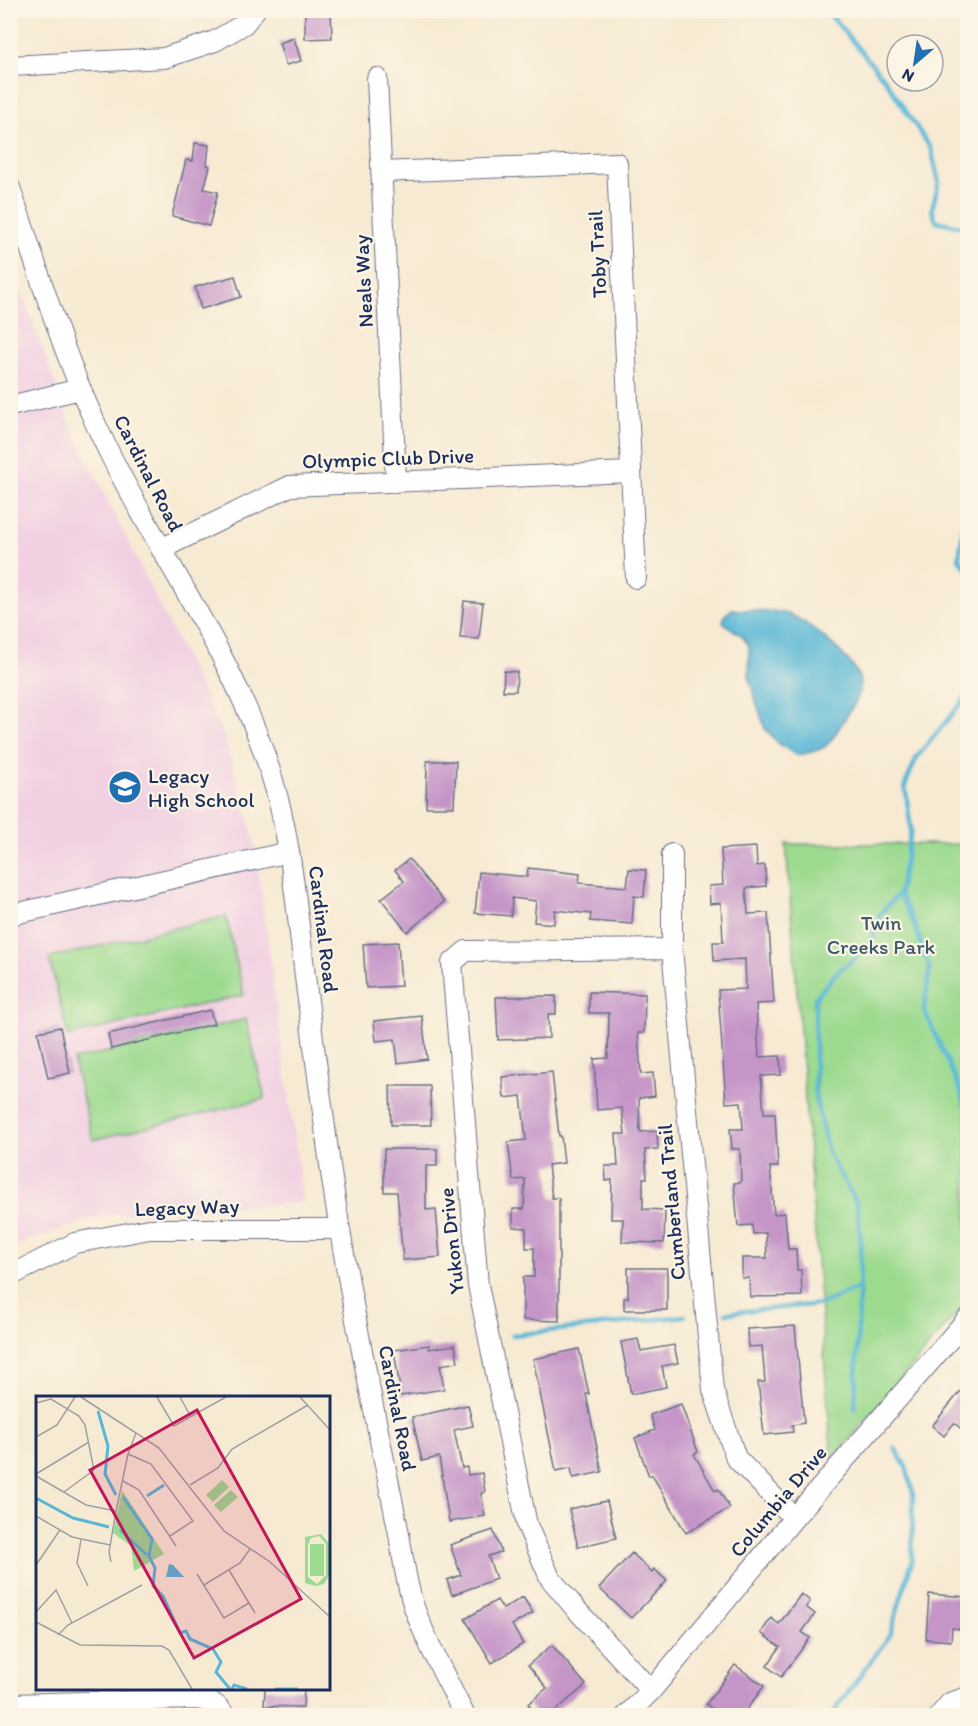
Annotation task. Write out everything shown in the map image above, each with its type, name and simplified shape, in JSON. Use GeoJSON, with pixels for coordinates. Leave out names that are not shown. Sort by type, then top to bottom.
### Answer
{"type":"FeatureCollection","features":[{"type":"Feature","properties":{"kind":"street"},"geometry":{"type":"LineString","coordinates":[[10,66],[164,58],[215,41],[244,24],[255,10]]}},
{"type":"Feature","properties":{"kind":"street","name":"Neals Way"},"geometry":{"type":"LineString","coordinates":[[377,78],[396,482]]}},
{"type":"Feature","properties":{"kind":"street","name":"Toby Trail"},"geometry":{"type":"LineString","coordinates":[[381,172],[617,163],[636,578]]}},
{"type":"Feature","properties":{"kind":"street","name":"Cardinal Road"},"geometry":{"type":"LineString","coordinates":[[10,188],[80,389],[107,449],[208,630],[260,740],[272,776],[293,869],[338,1229],[406,1577],[418,1616],[465,1716]]}},
{"type":"Feature","properties":{"kind":"street"},"geometry":{"type":"LineString","coordinates":[[10,406],[80,389]]}},
{"type":"Feature","properties":{"kind":"street","name":"Olympic Club Drive"},"geometry":{"type":"LineString","coordinates":[[161,549],[290,486],[631,472]]}},
{"type":"Feature","properties":{"kind":"street"},"geometry":{"type":"LineString","coordinates":[[10,915],[289,852]]}},
{"type":"Feature","properties":{"kind":"street","name":"Cumberland Trail"},"geometry":{"type":"LineString","coordinates":[[672,854],[672,949],[713,1390],[736,1458],[794,1518]]}},
{"type":"Feature","properties":{"kind":"street","name":"Yukon Drive"},"geometry":{"type":"LineString","coordinates":[[651,1691],[550,1578],[526,1525],[478,1285],[452,963],[466,951],[672,949]]}},
{"type":"Feature","properties":{"kind":"street","name":"Legacy Way"},"geometry":{"type":"LineString","coordinates":[[10,1276],[75,1243],[149,1229],[338,1229]]}},
{"type":"Feature","properties":{"kind":"street","name":"Columbia Drive"},"geometry":{"type":"LineString","coordinates":[[626,1716],[651,1691],[794,1518],[964,1330]]}},
{"type":"Feature","properties":{"kind":"street"},"geometry":{"type":"LineString","coordinates":[[939,1716],[950,1703],[968,1696]]}},
{"type":"Feature","properties":{"kind":"street"},"geometry":{"type":"LineString","coordinates":[[10,1704],[62,1709],[197,1699],[208,1701],[222,1711]]}},
{"type":"Feature","properties":{"kind":"shaded area","name":"Legacy High School"},"geometry":{"type":"Polygon","coordinates":[[[10,261],[72,428],[224,736],[254,839],[303,1202],[103,1215],[27,1241],[11,1250],[10,261]]]}},
{"type":"Feature","properties":{"kind":"green space","name":"Twin Creeks Park"},"geometry":{"type":"Polygon","coordinates":[[[786,844],[967,844],[967,1301],[832,1460],[786,844]]]}},
{"type":"Feature","properties":{"kind":"green space"},"geometry":{"type":"Polygon","coordinates":[[[226,916],[244,995],[68,1036],[49,958],[226,916]]]}},
{"type":"Feature","properties":{"kind":"green space"},"geometry":{"type":"Polygon","coordinates":[[[246,1019],[265,1099],[93,1140],[73,1060],[246,1019]]]}},
{"type":"Feature","properties":{"kind":"water"},"geometry":{"type":"Polygon","coordinates":[[[732,609],[775,611],[788,614],[828,641],[855,670],[860,684],[859,695],[826,746],[796,755],[779,744],[765,729],[749,679],[749,646],[742,636],[723,623],[724,616],[732,609]]]}},
{"type":"Feature","properties":{"kind":"building"},"geometry":{"type":"Polygon","coordinates":[[[305,10],[331,10],[332,38],[305,39],[305,10]]]}},
{"type":"Feature","properties":{"kind":"building"},"geometry":{"type":"Polygon","coordinates":[[[294,38],[301,61],[286,65],[279,43],[294,38]]]}},
{"type":"Feature","properties":{"kind":"building"},"geometry":{"type":"Polygon","coordinates":[[[195,143],[209,145],[207,165],[210,166],[204,189],[218,192],[209,226],[172,216],[186,160],[193,161],[195,143]]]}},
{"type":"Feature","properties":{"kind":"building"},"geometry":{"type":"Polygon","coordinates":[[[235,276],[241,297],[201,309],[195,287],[235,276]]]}},
{"type":"Feature","properties":{"kind":"building"},"geometry":{"type":"Polygon","coordinates":[[[464,601],[483,603],[479,639],[460,638],[464,601]]]}},
{"type":"Feature","properties":{"kind":"building"},"geometry":{"type":"Polygon","coordinates":[[[504,671],[517,672],[516,691],[503,691],[504,671]]]}},
{"type":"Feature","properties":{"kind":"building"},"geometry":{"type":"Polygon","coordinates":[[[427,761],[456,761],[454,807],[426,807],[427,761]]]}},
{"type":"Feature","properties":{"kind":"building"},"geometry":{"type":"Polygon","coordinates":[[[756,847],[757,866],[765,865],[766,886],[746,888],[748,914],[768,913],[774,1003],[756,1004],[759,1057],[780,1056],[781,1075],[761,1076],[764,1113],[775,1113],[778,1167],[770,1167],[774,1214],[785,1213],[788,1249],[796,1249],[797,1270],[801,1270],[802,1296],[750,1297],[749,1278],[742,1278],[742,1258],[767,1258],[766,1233],[753,1234],[752,1225],[738,1226],[734,1183],[741,1182],[740,1149],[732,1149],[730,1129],[743,1129],[741,1102],[726,1103],[718,990],[746,989],[745,959],[714,961],[713,942],[723,942],[721,903],[710,904],[709,886],[723,885],[721,849],[756,847]]]}},
{"type":"Feature","properties":{"kind":"building"},"geometry":{"type":"Polygon","coordinates":[[[409,859],[444,902],[407,932],[381,899],[404,881],[395,870],[409,859]]]}},
{"type":"Feature","properties":{"kind":"building"},"geometry":{"type":"Polygon","coordinates":[[[528,868],[580,874],[579,883],[627,887],[629,869],[646,870],[644,897],[634,896],[632,924],[590,921],[591,914],[555,910],[554,924],[534,922],[536,901],[512,898],[511,916],[475,913],[479,872],[527,877],[528,868]]]}},
{"type":"Feature","properties":{"kind":"building"},"geometry":{"type":"Polygon","coordinates":[[[398,942],[401,986],[366,988],[363,944],[398,942]]]}},
{"type":"Feature","properties":{"kind":"building"},"geometry":{"type":"Polygon","coordinates":[[[589,992],[645,994],[644,1033],[638,1033],[641,1074],[653,1073],[655,1096],[639,1098],[640,1132],[657,1131],[658,1149],[645,1150],[647,1178],[643,1178],[643,1209],[665,1210],[664,1243],[622,1242],[623,1219],[611,1219],[612,1180],[606,1181],[605,1166],[618,1166],[616,1134],[625,1134],[622,1108],[597,1110],[594,1059],[608,1058],[609,1013],[589,1013],[589,992]]]}},
{"type":"Feature","properties":{"kind":"building"},"geometry":{"type":"Polygon","coordinates":[[[556,996],[556,1014],[548,1014],[549,1038],[498,1040],[496,997],[556,996]]]}},
{"type":"Feature","properties":{"kind":"building"},"geometry":{"type":"Polygon","coordinates":[[[210,1010],[214,1024],[111,1049],[108,1034],[210,1010]]]}},
{"type":"Feature","properties":{"kind":"building"},"geometry":{"type":"Polygon","coordinates":[[[422,1016],[427,1059],[398,1063],[395,1039],[376,1041],[374,1021],[422,1016]]]}},
{"type":"Feature","properties":{"kind":"building"},"geometry":{"type":"Polygon","coordinates":[[[60,1027],[70,1073],[48,1078],[38,1032],[60,1027]]]}},
{"type":"Feature","properties":{"kind":"building"},"geometry":{"type":"Polygon","coordinates":[[[552,1072],[564,1163],[548,1165],[552,1198],[559,1198],[559,1321],[523,1320],[523,1277],[534,1277],[534,1248],[526,1248],[526,1228],[513,1227],[513,1209],[524,1209],[525,1179],[513,1180],[508,1142],[526,1140],[521,1096],[504,1098],[502,1077],[552,1072]]]}},
{"type":"Feature","properties":{"kind":"building"},"geometry":{"type":"Polygon","coordinates":[[[390,1086],[430,1086],[431,1125],[391,1125],[390,1086]]]}},
{"type":"Feature","properties":{"kind":"building"},"geometry":{"type":"Polygon","coordinates":[[[384,1149],[437,1149],[437,1166],[426,1166],[426,1210],[436,1209],[440,1257],[403,1260],[397,1192],[384,1192],[384,1149]]]}},
{"type":"Feature","properties":{"kind":"building"},"geometry":{"type":"Polygon","coordinates":[[[628,1268],[667,1268],[667,1310],[624,1310],[624,1298],[628,1298],[628,1268]]]}},
{"type":"Feature","properties":{"kind":"building"},"geometry":{"type":"Polygon","coordinates":[[[795,1326],[804,1423],[792,1425],[793,1432],[764,1435],[758,1382],[765,1382],[762,1346],[748,1347],[747,1329],[795,1326]]]}},
{"type":"Feature","properties":{"kind":"building"},"geometry":{"type":"Polygon","coordinates":[[[638,1339],[641,1351],[674,1345],[678,1363],[662,1366],[666,1387],[631,1394],[621,1342],[638,1339]]]}},
{"type":"Feature","properties":{"kind":"building"},"geometry":{"type":"Polygon","coordinates":[[[429,1345],[429,1349],[455,1345],[458,1362],[440,1365],[444,1389],[401,1396],[394,1350],[429,1345]]]}},
{"type":"Feature","properties":{"kind":"building"},"geometry":{"type":"Polygon","coordinates":[[[579,1349],[602,1472],[573,1478],[571,1468],[556,1471],[533,1359],[579,1349]]]}},
{"type":"Feature","properties":{"kind":"building"},"geometry":{"type":"Polygon","coordinates":[[[968,1382],[968,1434],[954,1423],[944,1436],[932,1426],[968,1382]]]}},
{"type":"Feature","properties":{"kind":"building"},"geometry":{"type":"Polygon","coordinates":[[[681,1404],[698,1452],[694,1454],[715,1491],[718,1489],[730,1508],[686,1533],[652,1475],[649,1476],[635,1438],[655,1430],[650,1415],[681,1404]]]}},
{"type":"Feature","properties":{"kind":"building"},"geometry":{"type":"Polygon","coordinates":[[[468,1405],[473,1426],[454,1430],[462,1468],[467,1467],[468,1475],[482,1473],[485,1492],[481,1493],[485,1516],[449,1522],[439,1457],[422,1461],[412,1417],[468,1405]]]}},
{"type":"Feature","properties":{"kind":"building"},"geometry":{"type":"Polygon","coordinates":[[[607,1501],[616,1538],[578,1547],[569,1509],[607,1501]]]}},
{"type":"Feature","properties":{"kind":"building"},"geometry":{"type":"Polygon","coordinates":[[[493,1530],[501,1552],[488,1556],[496,1579],[452,1595],[447,1580],[461,1575],[450,1545],[493,1530]]]}},
{"type":"Feature","properties":{"kind":"building"},"geometry":{"type":"Polygon","coordinates":[[[632,1553],[652,1572],[654,1569],[667,1581],[631,1618],[599,1588],[632,1553]]]}},
{"type":"Feature","properties":{"kind":"building"},"geometry":{"type":"Polygon","coordinates":[[[801,1594],[810,1601],[806,1607],[815,1614],[802,1632],[810,1638],[781,1677],[767,1666],[780,1647],[761,1633],[771,1618],[779,1624],[801,1594]]]}},
{"type":"Feature","properties":{"kind":"building"},"geometry":{"type":"Polygon","coordinates":[[[929,1594],[968,1597],[968,1630],[952,1628],[951,1641],[926,1639],[929,1594]]]}},
{"type":"Feature","properties":{"kind":"building"},"geometry":{"type":"Polygon","coordinates":[[[523,1597],[533,1613],[512,1625],[523,1644],[492,1663],[465,1619],[497,1600],[503,1609],[523,1597]]]}},
{"type":"Feature","properties":{"kind":"building"},"geometry":{"type":"Polygon","coordinates":[[[552,1645],[586,1685],[549,1716],[537,1716],[528,1704],[547,1688],[528,1665],[552,1645]]]}},
{"type":"Feature","properties":{"kind":"building"},"geometry":{"type":"Polygon","coordinates":[[[735,1665],[764,1686],[742,1716],[722,1716],[706,1704],[735,1665]]]}},
{"type":"Feature","properties":{"kind":"building"},"geometry":{"type":"Polygon","coordinates":[[[265,1690],[304,1690],[303,1707],[264,1706],[265,1690]]]}},
{"type":"Feature","properties":{"kind":"waterway"},"geometry":{"type":"LineString","coordinates":[[826,10],[886,81],[931,149],[939,182],[932,209],[936,221],[968,228]]}},
{"type":"Feature","properties":{"kind":"waterway"},"geometry":{"type":"LineString","coordinates":[[968,480],[959,559],[968,570]]}},
{"type":"Feature","properties":{"kind":"waterway"},"geometry":{"type":"LineString","coordinates":[[855,1408],[861,1243],[857,1204],[828,1153],[815,1096],[815,998],[836,973],[870,946],[880,914],[899,893],[911,830],[905,785],[917,757],[968,695]]}},
{"type":"Feature","properties":{"kind":"waterway"},"geometry":{"type":"LineString","coordinates":[[899,893],[914,924],[930,969],[924,1010],[959,1087],[968,1113]]}},
{"type":"Feature","properties":{"kind":"waterway"},"geometry":{"type":"LineString","coordinates":[[726,1313],[820,1304],[859,1288]]}},
{"type":"Feature","properties":{"kind":"waterway"},"geometry":{"type":"LineString","coordinates":[[513,1335],[685,1316]]}},
{"type":"Feature","properties":{"kind":"waterway"},"geometry":{"type":"LineString","coordinates":[[831,1716],[890,1635],[912,1561],[913,1493],[906,1467],[895,1448]]}},
{"type":"Feature","properties":{"kind":"place","name":"Legacy High School"},"geometry":{"type":"Point","coordinates":[125,787]}}]}
